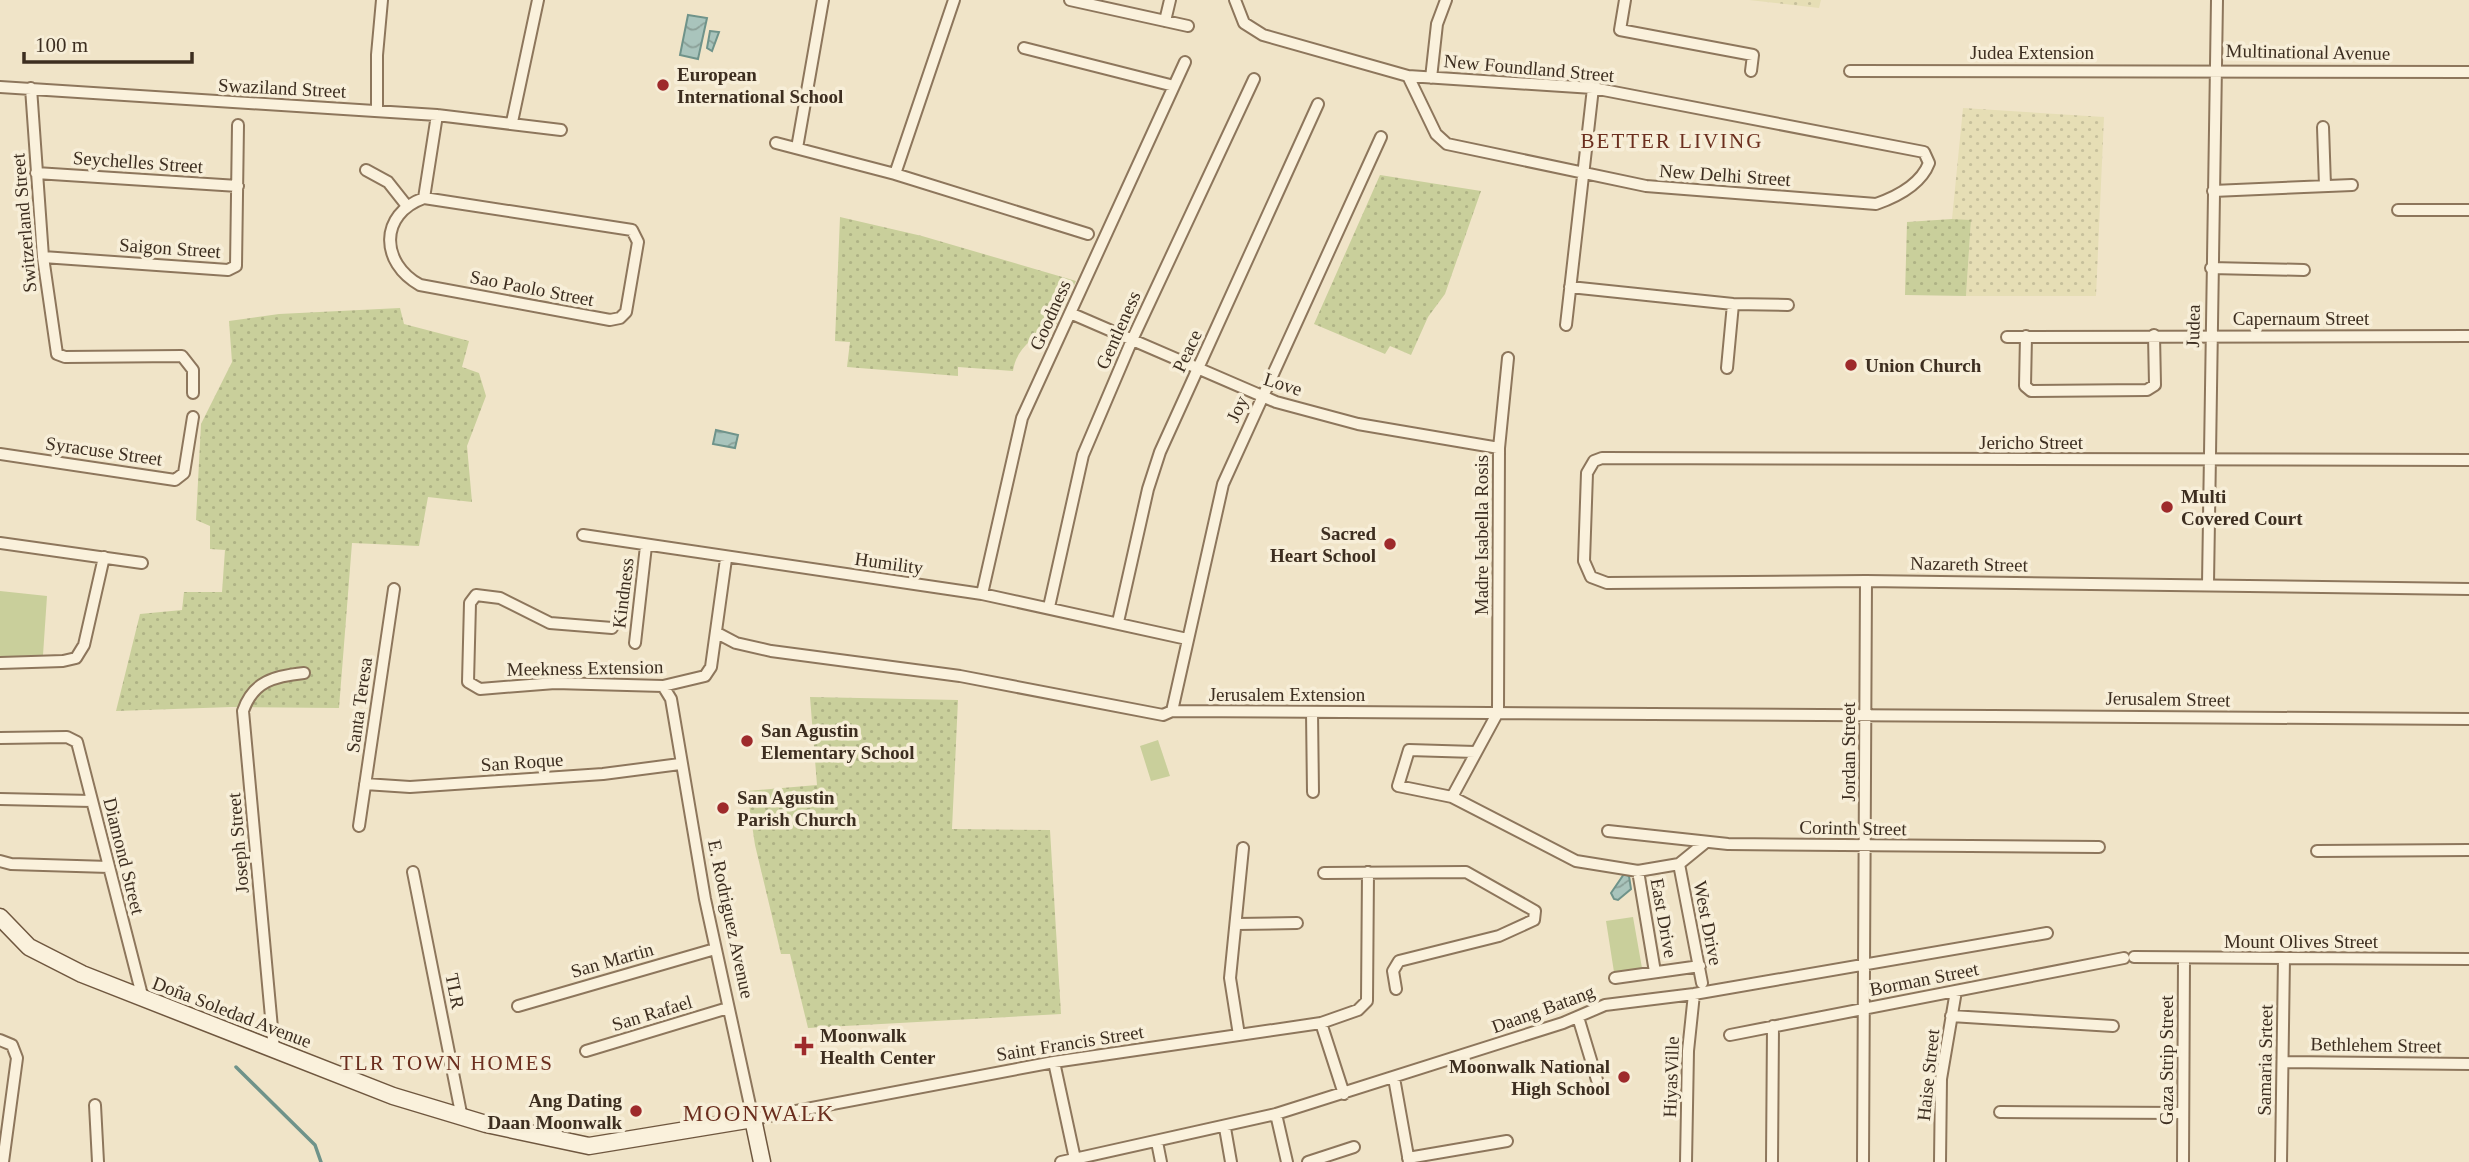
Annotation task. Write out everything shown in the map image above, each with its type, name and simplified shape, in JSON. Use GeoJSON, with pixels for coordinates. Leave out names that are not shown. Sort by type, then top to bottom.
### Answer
{"type":"FeatureCollection","features":[{"type":"Feature","properties":{"kind":"main road","name":"Doña Soledad Avenue"},"geometry":{"type":"LineString","coordinates":[[0,917],[23,942],[44,957],[141,992],[274,1050],[393,1096],[462,1118],[562,1143],[589,1146],[753,1119]]}},
{"type":"Feature","properties":{"kind":"main road","name":"E. Rodriguez Avenue"},"geometry":{"type":"LineString","coordinates":[[753,1119],[762,1162]]}},
{"type":"Feature","properties":{"kind":"street"},"geometry":{"type":"LineString","coordinates":[[377,111],[382,0]]}},
{"type":"Feature","properties":{"kind":"street"},"geometry":{"type":"LineString","coordinates":[[512,122],[538,0]]}},
{"type":"Feature","properties":{"kind":"street"},"geometry":{"type":"LineString","coordinates":[[797,148],[823,0]]}},
{"type":"Feature","properties":{"kind":"street"},"geometry":{"type":"LineString","coordinates":[[895,174],[954,0]]}},
{"type":"Feature","properties":{"kind":"street"},"geometry":{"type":"LineString","coordinates":[[1070,0],[1188,26]]}},
{"type":"Feature","properties":{"kind":"street"},"geometry":{"type":"LineString","coordinates":[[1165,21],[1170,0]]}},
{"type":"Feature","properties":{"kind":"street","name":"New Foundland Street"},"geometry":{"type":"LineString","coordinates":[[1235,0],[1244,23],[1264,35],[1408,76],[1593,88],[1924,152]]}},
{"type":"Feature","properties":{"kind":"street"},"geometry":{"type":"LineString","coordinates":[[1431,78],[1437,24],[1446,0]]}},
{"type":"Feature","properties":{"kind":"street"},"geometry":{"type":"LineString","coordinates":[[1625,0],[1620,30],[1753,55],[1751,72]]}},
{"type":"Feature","properties":{"kind":"street","name":"Multinational Avenue"},"geometry":{"type":"LineString","coordinates":[[2217,0],[2215,69],[2469,72]]}},
{"type":"Feature","properties":{"kind":"street"},"geometry":{"type":"LineString","coordinates":[[1024,48],[1174,86]]}},
{"type":"Feature","properties":{"kind":"street","name":"Goodness"},"geometry":{"type":"LineString","coordinates":[[982,594],[1022,418],[1185,62]]}},
{"type":"Feature","properties":{"kind":"street","name":"Judea Extension"},"geometry":{"type":"LineString","coordinates":[[1850,71],[2215,69]]}},
{"type":"Feature","properties":{"kind":"street","name":"Judea"},"geometry":{"type":"LineString","coordinates":[[2208,584],[2215,69]]}},
{"type":"Feature","properties":{"kind":"street","name":"New Delhi Street"},"geometry":{"type":"LineString","coordinates":[[1408,76],[1436,134],[1447,144],[1646,186],[1876,204],[1894,197],[1925,174],[1929,163],[1924,152]]}},
{"type":"Feature","properties":{"kind":"street","name":"Gentleness"},"geometry":{"type":"LineString","coordinates":[[1049,607],[1083,455],[1132,340],[1254,79]]}},
{"type":"Feature","properties":{"kind":"street","name":"Swaziland Street"},"geometry":{"type":"LineString","coordinates":[[0,87],[437,115],[561,130]]}},
{"type":"Feature","properties":{"kind":"street","name":"Switzerland Street"},"geometry":{"type":"LineString","coordinates":[[32,88],[43,257],[57,354],[65,357],[182,356],[193,370],[193,393]]}},
{"type":"Feature","properties":{"kind":"street"},"geometry":{"type":"LineString","coordinates":[[1566,325],[1593,88]]}},
{"type":"Feature","properties":{"kind":"street","name":"Peace"},"geometry":{"type":"LineString","coordinates":[[1118,622],[1153,471],[1318,104]]}},
{"type":"Feature","properties":{"kind":"street"},"geometry":{"type":"LineString","coordinates":[[366,170],[388,182],[408,206],[424,198],[437,115]]}},
{"type":"Feature","properties":{"kind":"street","name":"Saigon Street"},"geometry":{"type":"LineString","coordinates":[[43,257],[233,269],[238,262],[238,125]]}},
{"type":"Feature","properties":{"kind":"street"},"geometry":{"type":"LineString","coordinates":[[2323,128],[2326,186]]}},
{"type":"Feature","properties":{"kind":"street","name":"Joy"},"geometry":{"type":"LineString","coordinates":[[1172,711],[1223,484],[1381,137]]}},
{"type":"Feature","properties":{"kind":"street"},"geometry":{"type":"LineString","coordinates":[[776,143],[895,174],[1088,234]]}},
{"type":"Feature","properties":{"kind":"street","name":"Seychelles Street"},"geometry":{"type":"LineString","coordinates":[[36,173],[238,186]]}},
{"type":"Feature","properties":{"kind":"street"},"geometry":{"type":"LineString","coordinates":[[2213,191],[2352,185]]}},
{"type":"Feature","properties":{"kind":"street","name":"Sao Paolo Street"},"geometry":{"type":"LineString","coordinates":[[408,206],[398,214],[392,229],[390,248],[396,264],[405,276],[420,285],[610,320],[620,318],[626,312],[638,242],[632,230],[424,198]]}},
{"type":"Feature","properties":{"kind":"street"},"geometry":{"type":"LineString","coordinates":[[2398,210],[2469,210]]}},
{"type":"Feature","properties":{"kind":"street"},"geometry":{"type":"LineString","coordinates":[[2211,268],[2304,270]]}},
{"type":"Feature","properties":{"kind":"street"},"geometry":{"type":"LineString","coordinates":[[1570,287],[1733,304],[1788,305]]}},
{"type":"Feature","properties":{"kind":"street"},"geometry":{"type":"LineString","coordinates":[[1727,368],[1733,304]]}},
{"type":"Feature","properties":{"kind":"street","name":"Love"},"geometry":{"type":"LineString","coordinates":[[1070,313],[1261,397],[1358,424],[1499,448]]}},
{"type":"Feature","properties":{"kind":"street"},"geometry":{"type":"LineString","coordinates":[[2026,336],[2025,386],[2031,391],[2147,390],[2155,385],[2154,335]]}},
{"type":"Feature","properties":{"kind":"street","name":"Capernaum Street"},"geometry":{"type":"LineString","coordinates":[[2007,337],[2469,336]]}},
{"type":"Feature","properties":{"kind":"street","name":"Madre Isabella Rosis"},"geometry":{"type":"LineString","coordinates":[[1498,712],[1499,448],[1508,358]]}},
{"type":"Feature","properties":{"kind":"street","name":"Syracuse Street"},"geometry":{"type":"LineString","coordinates":[[0,454],[181,479],[193,417]]}},
{"type":"Feature","properties":{"kind":"street","name":"Jericho Street"},"geometry":{"type":"LineString","coordinates":[[1594,461],[1611,457],[2469,460]]}},
{"type":"Feature","properties":{"kind":"street","name":"Nazareth Street"},"geometry":{"type":"LineString","coordinates":[[1594,461],[1587,473],[1584,561],[1591,578],[1598,581],[2208,584],[2469,589]]}},
{"type":"Feature","properties":{"kind":"street","name":"Humility"},"geometry":{"type":"LineString","coordinates":[[583,535],[726,559],[982,594],[1187,639]]}},
{"type":"Feature","properties":{"kind":"street"},"geometry":{"type":"LineString","coordinates":[[0,543],[142,563]]}},
{"type":"Feature","properties":{"kind":"street","name":"Kindness"},"geometry":{"type":"LineString","coordinates":[[635,643],[646,546]]}},
{"type":"Feature","properties":{"kind":"street"},"geometry":{"type":"LineString","coordinates":[[0,663],[76,658],[84,645],[104,557]]}},
{"type":"Feature","properties":{"kind":"street","name":"Meekness Extension"},"geometry":{"type":"LineString","coordinates":[[612,628],[550,623],[509,601],[486,594],[476,595],[470,603],[467,677],[471,686],[480,689],[555,683],[663,686],[708,674],[717,633],[726,559]]}},
{"type":"Feature","properties":{"kind":"street","name":"Jordan Street"},"geometry":{"type":"LineString","coordinates":[[1863,1162],[1867,581]]}},
{"type":"Feature","properties":{"kind":"street","name":"Santa Teresa"},"geometry":{"type":"LineString","coordinates":[[359,827],[394,589]]}},
{"type":"Feature","properties":{"kind":"street","name":"Jerusalem Extension"},"geometry":{"type":"LineString","coordinates":[[717,633],[736,643],[771,651],[960,676],[1159,715],[1172,711],[1866,713]]}},
{"type":"Feature","properties":{"kind":"street","name":"Joseph Street"},"geometry":{"type":"LineString","coordinates":[[274,1050],[243,711],[247,699],[261,683],[276,676],[304,673]]}},
{"type":"Feature","properties":{"kind":"street","name":"E. Rodriguez Avenue"},"geometry":{"type":"LineString","coordinates":[[663,686],[671,699],[680,764],[715,949],[753,1119]]}},
{"type":"Feature","properties":{"kind":"street"},"geometry":{"type":"LineString","coordinates":[[1312,712],[1313,792]]}},
{"type":"Feature","properties":{"kind":"street"},"geometry":{"type":"LineString","coordinates":[[1452,797],[1498,712]]}},
{"type":"Feature","properties":{"kind":"street","name":"Jerusalem Street"},"geometry":{"type":"LineString","coordinates":[[1866,713],[2469,719]]}},
{"type":"Feature","properties":{"kind":"street","name":"Diamond Street"},"geometry":{"type":"LineString","coordinates":[[0,738],[75,739],[79,746],[141,992]]}},
{"type":"Feature","properties":{"kind":"street"},"geometry":{"type":"LineString","coordinates":[[1475,752],[1415,748],[1406,754],[1398,786],[1452,797],[1576,861],[1638,871],[1679,864]]}},
{"type":"Feature","properties":{"kind":"street","name":"San Roque"},"geometry":{"type":"LineString","coordinates":[[365,784],[410,787],[603,774],[680,764]]}},
{"type":"Feature","properties":{"kind":"street"},"geometry":{"type":"LineString","coordinates":[[0,799],[92,801]]}},
{"type":"Feature","properties":{"kind":"street","name":"Corinth Street"},"geometry":{"type":"LineString","coordinates":[[1608,831],[1706,842],[2099,847]]}},
{"type":"Feature","properties":{"kind":"street","name":"West Drive"},"geometry":{"type":"LineString","coordinates":[[1702,983],[1679,864],[1706,842]]}},
{"type":"Feature","properties":{"kind":"street"},"geometry":{"type":"LineString","coordinates":[[1239,1035],[1230,978],[1243,848]]}},
{"type":"Feature","properties":{"kind":"street"},"geometry":{"type":"LineString","coordinates":[[2317,851],[2469,850]]}},
{"type":"Feature","properties":{"kind":"street"},"geometry":{"type":"LineString","coordinates":[[1,861],[108,867]]}},
{"type":"Feature","properties":{"kind":"street","name":"East Drive"},"geometry":{"type":"LineString","coordinates":[[1638,871],[1655,972]]}},
{"type":"Feature","properties":{"kind":"street","name":"TLR"},"geometry":{"type":"LineString","coordinates":[[413,872],[462,1118]]}},
{"type":"Feature","properties":{"kind":"street","name":"Saint Francis Street"},"geometry":{"type":"LineString","coordinates":[[753,1119],[1054,1062],[1321,1023],[1366,1004],[1368,872]]}},
{"type":"Feature","properties":{"kind":"street"},"geometry":{"type":"LineString","coordinates":[[1324,873],[1466,872],[1532,908],[1536,914],[1531,922],[1499,936],[1399,961],[1393,971],[1396,989]]}},
{"type":"Feature","properties":{"kind":"street"},"geometry":{"type":"LineString","coordinates":[[1237,924],[1297,923]]}},
{"type":"Feature","properties":{"kind":"street","name":"Daang Batang"},"geometry":{"type":"LineString","coordinates":[[1061,1162],[1094,1159],[1276,1114],[1578,1017],[1605,1004],[1694,994],[2047,933]]}},
{"type":"Feature","properties":{"kind":"street","name":"San Martin"},"geometry":{"type":"LineString","coordinates":[[518,1006],[715,949]]}},
{"type":"Feature","properties":{"kind":"street","name":"Mount Olives Street"},"geometry":{"type":"LineString","coordinates":[[2129,958],[2469,959]]}},
{"type":"Feature","properties":{"kind":"street","name":"Borman Street"},"geometry":{"type":"LineString","coordinates":[[1730,1035],[2129,958]]}},
{"type":"Feature","properties":{"kind":"street","name":"Gaza Strip Street"},"geometry":{"type":"LineString","coordinates":[[2183,1162],[2184,958]]}},
{"type":"Feature","properties":{"kind":"street","name":"Samaria Srteet"},"geometry":{"type":"LineString","coordinates":[[2281,1162],[2284,958]]}},
{"type":"Feature","properties":{"kind":"street"},"geometry":{"type":"LineString","coordinates":[[1615,978],[1700,966]]}},
{"type":"Feature","properties":{"kind":"street","name":"Haise Street"},"geometry":{"type":"LineString","coordinates":[[1940,1162],[1941,1079],[1956,991]]}},
{"type":"Feature","properties":{"kind":"street","name":"HiyasVille"},"geometry":{"type":"LineString","coordinates":[[1686,1162],[1688,1051],[1694,994]]}},
{"type":"Feature","properties":{"kind":"street","name":"San Rafael"},"geometry":{"type":"LineString","coordinates":[[586,1051],[728,1008]]}},
{"type":"Feature","properties":{"kind":"street"},"geometry":{"type":"LineString","coordinates":[[1951,1016],[2113,1026]]}},
{"type":"Feature","properties":{"kind":"street"},"geometry":{"type":"LineString","coordinates":[[1578,1017],[1597,1080]]}},
{"type":"Feature","properties":{"kind":"street"},"geometry":{"type":"LineString","coordinates":[[1321,1023],[1344,1094]]}},
{"type":"Feature","properties":{"kind":"street"},"geometry":{"type":"LineString","coordinates":[[1772,1162],[1773,1026]]}},
{"type":"Feature","properties":{"kind":"street"},"geometry":{"type":"LineString","coordinates":[[0,1040],[12,1045],[18,1058],[3,1162]]}},
{"type":"Feature","properties":{"kind":"street"},"geometry":{"type":"LineString","coordinates":[[1054,1062],[1074,1159]]}},
{"type":"Feature","properties":{"kind":"street","name":"Bethlehem Street"},"geometry":{"type":"LineString","coordinates":[[2283,1062],[2469,1064]]}},
{"type":"Feature","properties":{"kind":"street"},"geometry":{"type":"LineString","coordinates":[[1394,1078],[1408,1160],[1507,1141]]}},
{"type":"Feature","properties":{"kind":"street"},"geometry":{"type":"LineString","coordinates":[[95,1105],[99,1162]]}},
{"type":"Feature","properties":{"kind":"street"},"geometry":{"type":"LineString","coordinates":[[2000,1112],[2183,1113]]}},
{"type":"Feature","properties":{"kind":"street"},"geometry":{"type":"LineString","coordinates":[[1276,1114],[1287,1162]]}},
{"type":"Feature","properties":{"kind":"street"},"geometry":{"type":"LineString","coordinates":[[1225,1128],[1231,1162]]}},
{"type":"Feature","properties":{"kind":"street"},"geometry":{"type":"LineString","coordinates":[[1157,1142],[1161,1162]]}},
{"type":"Feature","properties":{"kind":"street"},"geometry":{"type":"LineString","coordinates":[[1308,1162],[1333,1158],[1353,1147]]}},
{"type":"Feature","properties":{"kind":"shaded area"},"geometry":{"type":"Polygon","coordinates":[[[1749,0],[1821,0],[1819,8],[1749,0]]]}},
{"type":"Feature","properties":{"kind":"shaded area"},"geometry":{"type":"Polygon","coordinates":[[[1963,108],[2104,117],[2096,296],[1966,296],[1971,221],[1952,219],[1963,108]]]}},
{"type":"Feature","properties":{"kind":"green space"},"geometry":{"type":"Polygon","coordinates":[[[1380,175],[1481,191],[1445,294],[1428,317],[1411,355],[1390,346],[1385,354],[1314,324],[1380,175]]]}},
{"type":"Feature","properties":{"kind":"green space"},"geometry":{"type":"Polygon","coordinates":[[[840,217],[922,236],[1076,281],[1055,327],[1027,344],[1018,356],[1013,371],[958,367],[958,376],[847,367],[850,342],[835,341],[840,217]]]}},
{"type":"Feature","properties":{"kind":"green space"},"geometry":{"type":"Polygon","coordinates":[[[1971,220],[1966,296],[1905,295],[1907,222],[1971,220]]]}},
{"type":"Feature","properties":{"kind":"green space"},"geometry":{"type":"Polygon","coordinates":[[[400,308],[404,324],[469,341],[462,367],[479,373],[486,396],[467,446],[472,502],[428,497],[419,546],[352,543],[339,708],[232,707],[116,711],[140,614],[182,610],[184,592],[222,592],[225,550],[210,549],[210,526],[196,520],[201,424],[232,362],[229,321],[279,314],[400,308]]]}},
{"type":"Feature","properties":{"kind":"green space"},"geometry":{"type":"Polygon","coordinates":[[[0,591],[47,596],[43,655],[0,657],[0,591]]]}},
{"type":"Feature","properties":{"kind":"green space"},"geometry":{"type":"Polygon","coordinates":[[[810,697],[958,700],[952,829],[1050,830],[1061,1014],[808,1028],[790,954],[781,954],[755,845],[747,791],[817,785],[810,697]]]}},
{"type":"Feature","properties":{"kind":"green space"},"geometry":{"type":"Polygon","coordinates":[[[1158,740],[1170,776],[1151,781],[1140,746],[1158,740]]]}},
{"type":"Feature","properties":{"kind":"green space"},"geometry":{"type":"Polygon","coordinates":[[[1633,917],[1642,968],[1614,972],[1606,921],[1633,917]]]}},
{"type":"Feature","properties":{"kind":"water"},"geometry":{"type":"Polygon","coordinates":[[[688,15],[707,18],[698,59],[680,55],[688,15]]]}},
{"type":"Feature","properties":{"kind":"water"},"geometry":{"type":"Polygon","coordinates":[[[710,31],[719,32],[712,51],[707,48],[710,31]]]}},
{"type":"Feature","properties":{"kind":"water"},"geometry":{"type":"Polygon","coordinates":[[[716,430],[738,435],[735,448],[713,444],[716,430]]]}},
{"type":"Feature","properties":{"kind":"water"},"geometry":{"type":"Polygon","coordinates":[[[1624,874],[1629,876],[1631,889],[1618,900],[1614,899],[1611,893],[1624,874]]]}},
{"type":"Feature","properties":{"kind":"waterway"},"geometry":{"type":"LineString","coordinates":[[236,1067],[315,1145],[321,1162]]}},
{"type":"Feature","properties":{"kind":"place","name":"European International School"},"geometry":{"type":"Point","coordinates":[663,85]}},
{"type":"Feature","properties":{"kind":"place","name":"Union Church"},"geometry":{"type":"Point","coordinates":[1851,365]}},
{"type":"Feature","properties":{"kind":"place","name":"Multi Covered Court"},"geometry":{"type":"Point","coordinates":[2167,507]}},
{"type":"Feature","properties":{"kind":"place","name":"Sacred Heart School"},"geometry":{"type":"Point","coordinates":[1390,544]}},
{"type":"Feature","properties":{"kind":"place","name":"San Agustin Elementary School"},"geometry":{"type":"Point","coordinates":[747,741]}},
{"type":"Feature","properties":{"kind":"place","name":"San Agustin Parish Church"},"geometry":{"type":"Point","coordinates":[723,808]}},
{"type":"Feature","properties":{"kind":"place","name":"Moonwalk Health Center"},"geometry":{"type":"Point","coordinates":[804,1046]}},
{"type":"Feature","properties":{"kind":"place","name":"Moonwalk National High School"},"geometry":{"type":"Point","coordinates":[1624,1077]}},
{"type":"Feature","properties":{"kind":"place","name":"Ang Dating Daan Moonwalk"},"geometry":{"type":"Point","coordinates":[636,1111]}},
{"type":"Feature","properties":{"kind":"district","name":"BETTER LIVING"},"geometry":{"type":"Point","coordinates":[1672,141]}},
{"type":"Feature","properties":{"kind":"district","name":"TLR TOWN HOMES"},"geometry":{"type":"Point","coordinates":[447,1063]}},
{"type":"Feature","properties":{"kind":"district","name":"MOONWALK"},"geometry":{"type":"Point","coordinates":[759,1113]}}]}
